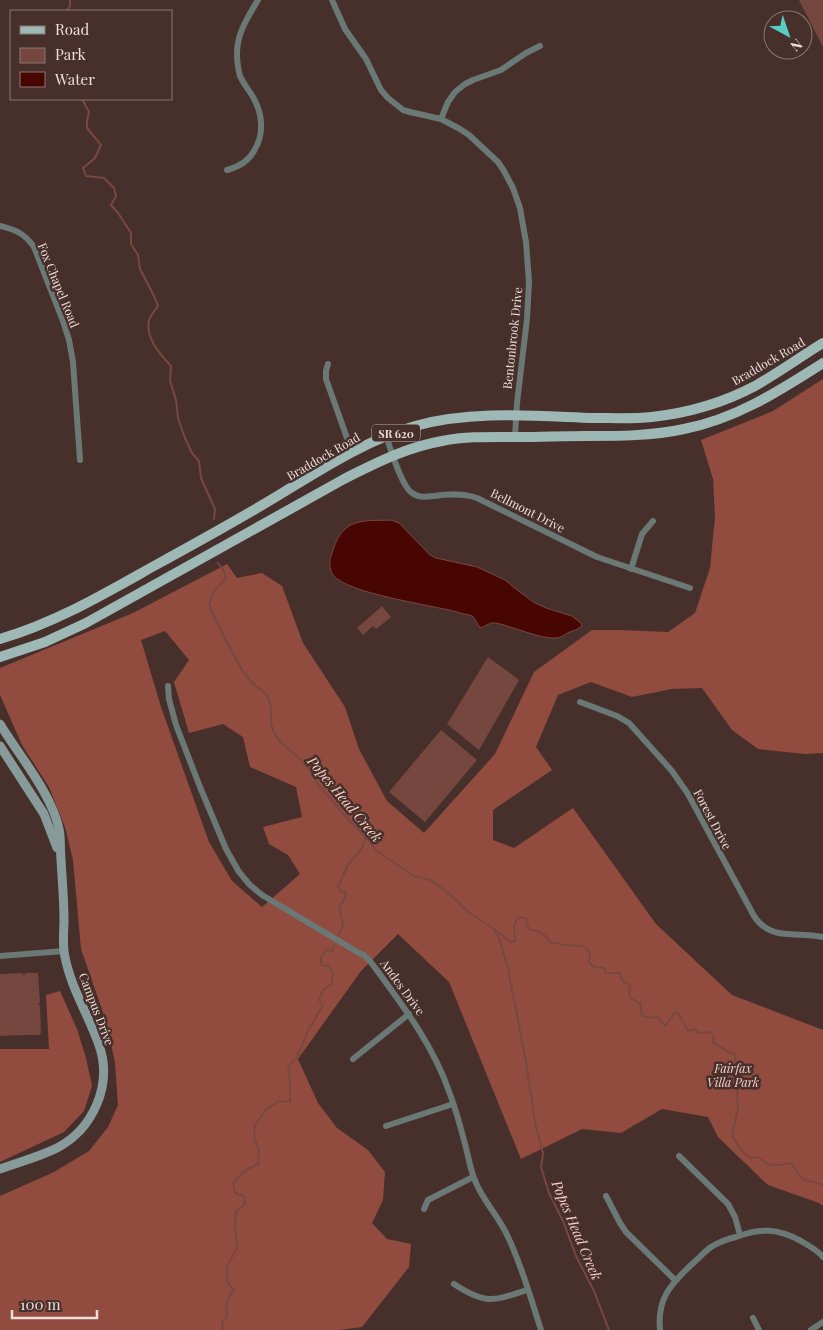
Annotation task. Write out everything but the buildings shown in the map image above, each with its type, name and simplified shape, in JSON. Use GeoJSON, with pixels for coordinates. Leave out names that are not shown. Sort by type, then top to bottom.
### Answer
{"type":"FeatureCollection","features":[{"type":"Feature","properties":{"kind":"main road","name":"Braddock Road"},"geometry":{"type":"LineString","coordinates":[[0,639],[29,630],[74,611],[259,507],[352,452],[386,436],[414,426],[474,417],[641,418],[693,410],[714,404],[753,387],[823,343]]}},
{"type":"Feature","properties":{"kind":"main road","name":"SR 620"},"geometry":{"type":"LineString","coordinates":[[0,657],[45,642],[86,624],[314,495],[393,455],[443,441],[481,437],[645,435],[685,429],[723,418],[742,410],[774,394],[823,362]]}},
{"type":"Feature","properties":{"kind":"street"},"geometry":{"type":"LineString","coordinates":[[227,170],[240,166],[252,155],[257,147],[261,132],[258,107],[240,77],[237,54],[237,44],[241,32],[258,0]]}},
{"type":"Feature","properties":{"kind":"street","name":"Bentonbrook Drive"},"geometry":{"type":"LineString","coordinates":[[332,0],[344,29],[366,59],[376,81],[388,98],[399,108],[441,119],[464,132],[491,155],[504,171],[514,188],[526,242],[529,282],[515,437]]}},
{"type":"Feature","properties":{"kind":"street"},"geometry":{"type":"LineString","coordinates":[[441,119],[444,109],[453,95],[465,84],[501,70],[540,46]]}},
{"type":"Feature","properties":{"kind":"street","name":"Fox Chapel Road"},"geometry":{"type":"LineString","coordinates":[[0,226],[21,232],[34,247],[63,321],[69,340],[72,362],[80,460]]}},
{"type":"Feature","properties":{"kind":"street"},"geometry":{"type":"LineString","coordinates":[[328,364],[326,379],[352,452]]}},
{"type":"Feature","properties":{"kind":"street","name":"Bellmont Drive"},"geometry":{"type":"LineString","coordinates":[[386,436],[405,486],[417,496],[456,494],[477,498],[509,512],[597,557],[690,588]]}},
{"type":"Feature","properties":{"kind":"street"},"geometry":{"type":"LineString","coordinates":[[631,569],[642,534],[653,521]]}},
{"type":"Feature","properties":{"kind":"street","name":"Andes Drive"},"geometry":{"type":"LineString","coordinates":[[168,686],[169,699],[176,725],[226,849],[239,872],[262,896],[364,955],[419,1029],[440,1069],[458,1116],[473,1177],[508,1236],[541,1330]]}},
{"type":"Feature","properties":{"kind":"street","name":"Forest Drive"},"geometry":{"type":"LineString","coordinates":[[580,702],[630,723],[672,771],[687,793],[754,916],[762,926],[782,934],[823,937]]}},
{"type":"Feature","properties":{"kind":"street","name":"Campus Drive"},"geometry":{"type":"LineString","coordinates":[[0,724],[41,787],[52,809],[59,830],[64,950],[68,970],[101,1052],[103,1069],[99,1099],[87,1122],[76,1134],[67,1142],[48,1152],[0,1169]]}},
{"type":"Feature","properties":{"kind":"street","name":"Campus Drive"},"geometry":{"type":"LineString","coordinates":[[0,746],[44,814],[61,861]]}},
{"type":"Feature","properties":{"kind":"street"},"geometry":{"type":"LineString","coordinates":[[0,956],[64,950]]}},
{"type":"Feature","properties":{"kind":"street"},"geometry":{"type":"LineString","coordinates":[[353,1059],[409,1014]]}},
{"type":"Feature","properties":{"kind":"street"},"geometry":{"type":"LineString","coordinates":[[386,1126],[453,1104]]}},
{"type":"Feature","properties":{"kind":"street"},"geometry":{"type":"LineString","coordinates":[[679,1156],[728,1204],[735,1217],[740,1235]]}},
{"type":"Feature","properties":{"kind":"street"},"geometry":{"type":"LineString","coordinates":[[424,1209],[428,1200],[473,1177]]}},
{"type":"Feature","properties":{"kind":"street"},"geometry":{"type":"LineString","coordinates":[[606,1196],[626,1232],[675,1280]]}},
{"type":"Feature","properties":{"kind":"street"},"geometry":{"type":"LineString","coordinates":[[660,1330],[659,1313],[669,1287],[711,1248],[724,1240],[759,1230],[774,1230],[805,1244],[823,1256]]}},
{"type":"Feature","properties":{"kind":"street"},"geometry":{"type":"LineString","coordinates":[[454,1284],[473,1296],[485,1299],[501,1299],[528,1290]]}},
{"type":"Feature","properties":{"kind":"street"},"geometry":{"type":"LineString","coordinates":[[753,1318],[759,1330]]}},
{"type":"Feature","properties":{"kind":"street"},"geometry":{"type":"LineString","coordinates":[[811,1330],[823,1322]]}},
{"type":"Feature","properties":{"kind":"green space"},"geometry":{"type":"Polygon","coordinates":[[[799,0],[823,0],[823,47],[813,27],[813,10],[804,10],[799,0]]]}},
{"type":"Feature","properties":{"kind":"green space","name":"Fairfax Villa Park"},"geometry":{"type":"Polygon","coordinates":[[[823,379],[823,753],[805,754],[758,749],[732,730],[702,688],[672,689],[632,697],[591,682],[558,695],[536,747],[552,770],[493,810],[493,840],[514,848],[573,808],[656,924],[732,995],[823,1030],[823,1206],[768,1185],[718,1137],[708,1117],[662,1109],[621,1133],[582,1129],[521,1159],[449,982],[398,934],[361,971],[298,1059],[318,1103],[337,1128],[368,1150],[385,1172],[383,1200],[372,1223],[387,1239],[411,1244],[409,1267],[362,1327],[339,1330],[0,1330],[0,1196],[54,1172],[89,1151],[108,1127],[118,1105],[115,1063],[107,1024],[81,949],[73,860],[65,827],[49,787],[22,745],[0,695],[0,668],[133,613],[227,564],[237,578],[262,573],[282,586],[303,643],[345,707],[359,749],[387,801],[424,833],[495,754],[534,672],[592,630],[668,632],[695,613],[710,568],[715,517],[713,479],[701,440],[773,411],[823,379]],[[165,631],[141,640],[161,707],[209,842],[232,881],[262,907],[300,874],[288,855],[269,844],[263,827],[302,817],[296,787],[250,767],[243,737],[223,724],[189,733],[174,682],[189,660],[165,631]]]}},
{"type":"Feature","properties":{"kind":"green space"},"geometry":{"type":"Polygon","coordinates":[[[382,606],[391,617],[376,629],[373,626],[363,635],[357,628],[382,606]]]}},
{"type":"Feature","properties":{"kind":"green space"},"geometry":{"type":"Polygon","coordinates":[[[488,657],[519,680],[479,750],[447,724],[488,657]]]}},
{"type":"Feature","properties":{"kind":"green space"},"geometry":{"type":"Polygon","coordinates":[[[441,730],[477,760],[425,822],[389,792],[441,730]]]}},
{"type":"Feature","properties":{"kind":"green space"},"geometry":{"type":"Polygon","coordinates":[[[22,973],[24,975],[26,973],[38,974],[40,1002],[38,1004],[40,1005],[41,1033],[39,1035],[0,1036],[0,974],[22,973]]]}},
{"type":"Feature","properties":{"kind":"green space"},"geometry":{"type":"Polygon","coordinates":[[[60,991],[77,1029],[92,1086],[84,1111],[64,1132],[0,1162],[0,1049],[49,1049],[46,995],[60,991]]]}},
{"type":"Feature","properties":{"kind":"water"},"geometry":{"type":"Polygon","coordinates":[[[391,520],[399,523],[430,555],[477,567],[505,580],[535,603],[572,616],[582,624],[581,627],[555,638],[535,635],[497,623],[491,623],[481,628],[470,615],[372,593],[342,582],[333,575],[330,567],[331,556],[337,540],[344,530],[360,522],[391,520]]]}},
{"type":"Feature","properties":{"kind":"waterway","name":"Popes Head Creek"},"geometry":{"type":"LineString","coordinates":[[68,10],[70,0]]}},
{"type":"Feature","properties":{"kind":"waterway","name":"Popes Head Creek"},"geometry":{"type":"LineString","coordinates":[[83,100],[89,112],[87,128],[101,145],[95,158],[83,168],[86,176],[104,178],[114,188],[116,196],[111,205],[131,233],[131,244],[138,255],[140,269],[158,306],[149,320],[149,333],[154,345],[171,366],[170,381],[176,400],[178,418],[192,453],[199,461],[201,478],[215,509],[214,519]]}},
{"type":"Feature","properties":{"kind":"waterway","name":"Popes Head Creek"},"geometry":{"type":"LineString","coordinates":[[218,563],[224,571],[226,578],[213,593],[209,605],[243,672],[253,684],[267,695],[271,707],[273,731],[281,743],[309,769],[317,783],[377,851],[414,876],[431,880],[452,896],[467,911],[510,942],[515,941],[514,927],[519,917],[526,918],[530,930],[542,933],[550,942],[583,946],[590,952],[589,962],[594,967],[604,968],[606,973],[620,973],[623,981],[630,986],[630,997],[640,1003],[642,1016],[658,1017],[665,1026],[676,1012],[688,1031],[694,1029],[699,1033],[710,1032],[714,1037],[713,1043],[735,1054],[738,1108],[732,1135],[741,1150],[750,1158],[758,1157],[769,1165],[791,1163],[802,1179],[823,1186]]}},
{"type":"Feature","properties":{"kind":"waterway"},"geometry":{"type":"LineString","coordinates":[[339,934],[343,925],[339,908],[346,892],[341,892],[338,887],[348,865],[362,848],[366,837]]}},
{"type":"Feature","properties":{"kind":"waterway","name":"Popes Head Creek"},"geometry":{"type":"LineString","coordinates":[[494,930],[499,938],[508,969],[525,1056],[535,1121],[543,1154],[541,1167],[549,1193],[563,1221],[576,1256],[594,1291],[609,1330]]}},
{"type":"Feature","properties":{"kind":"waterway"},"geometry":{"type":"LineString","coordinates":[[223,1330],[222,1322],[227,1317],[227,1303],[234,1290],[227,1282],[227,1266],[237,1248],[236,1212],[245,1204],[244,1196],[235,1193],[233,1184],[244,1171],[258,1164],[259,1151],[254,1136],[255,1125],[266,1110],[277,1102],[290,1101],[288,1067],[297,1057],[308,1031],[323,1005],[319,1000],[323,990],[332,983],[333,974],[329,966],[321,965],[321,957],[327,949],[332,952],[334,945]]}}]}
